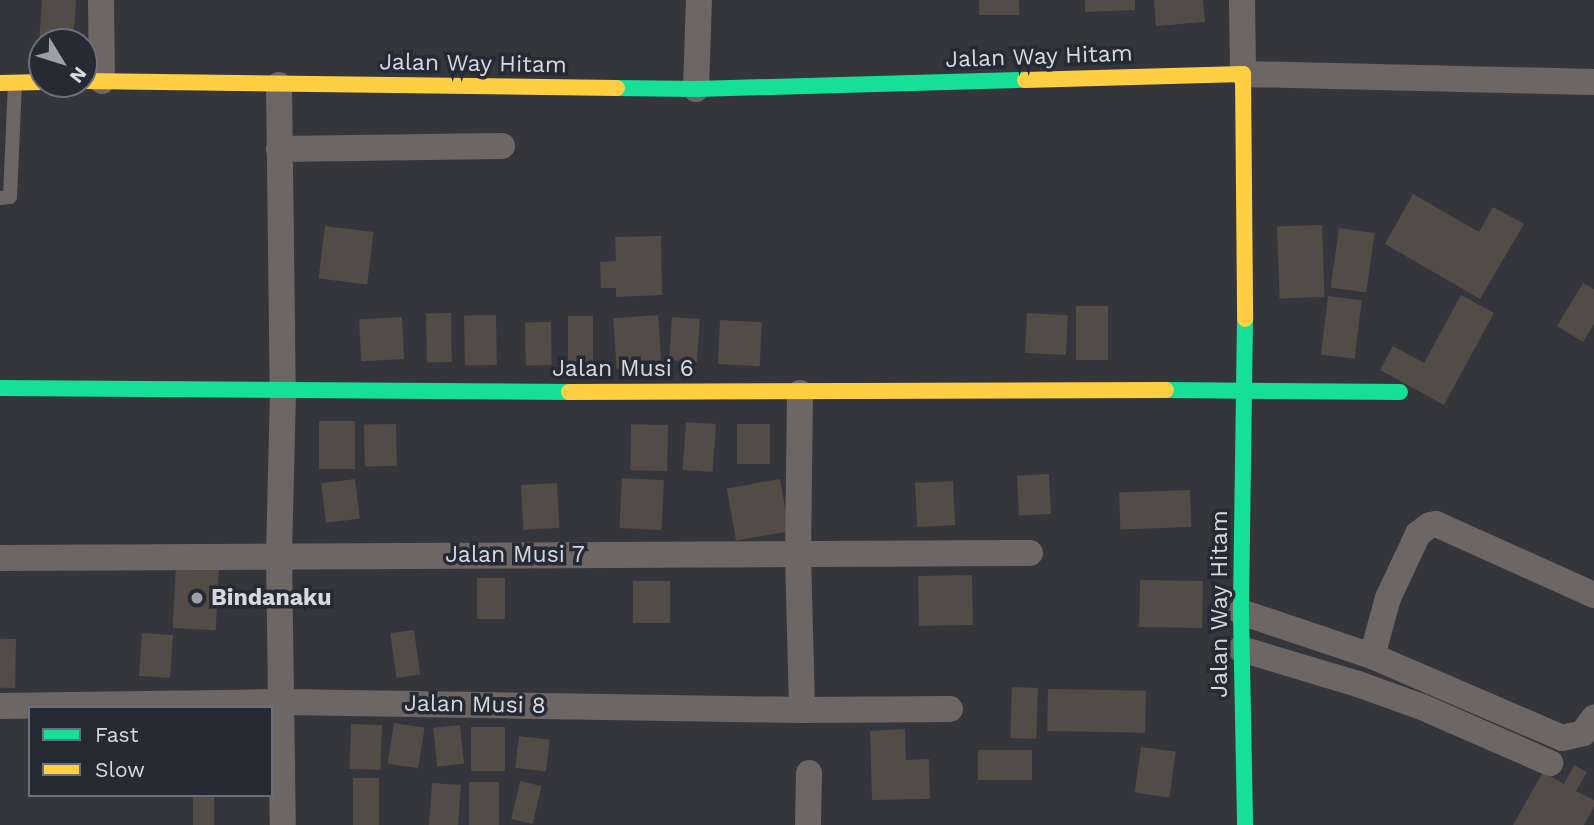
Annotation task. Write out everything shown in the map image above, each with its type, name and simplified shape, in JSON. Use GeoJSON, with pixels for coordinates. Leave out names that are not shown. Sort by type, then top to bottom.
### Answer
{"type":"FeatureCollection","features":[{"type":"Feature","properties":{"kind":"street"},"geometry":{"type":"LineString","coordinates":[[98,30],[101,0]]}},
{"type":"Feature","properties":{"kind":"street"},"geometry":{"type":"LineString","coordinates":[[696,89],[699,0]]}},
{"type":"Feature","properties":{"kind":"street"},"geometry":{"type":"LineString","coordinates":[[1242,0],[1243,74],[1594,82]]}},
{"type":"Feature","properties":{"kind":"street","name":"Jalan Way Hitam"},"geometry":{"type":"LineString","coordinates":[[98,81],[696,89],[1243,74],[1245,389],[1241,649],[1245,825]]}},
{"type":"Feature","properties":{"kind":"street"},"geometry":{"type":"LineString","coordinates":[[8,83],[28,82]]}},
{"type":"Feature","properties":{"kind":"street"},"geometry":{"type":"LineString","coordinates":[[279,85],[283,391],[279,555],[283,825]]}},
{"type":"Feature","properties":{"kind":"street"},"geometry":{"type":"LineString","coordinates":[[279,149],[502,146]]}},
{"type":"Feature","properties":{"kind":"street","name":"Jalan Musi 6"},"geometry":{"type":"LineString","coordinates":[[0,388],[800,393],[1245,389],[1400,392]]}},
{"type":"Feature","properties":{"kind":"street"},"geometry":{"type":"LineString","coordinates":[[800,393],[798,555],[802,710]]}},
{"type":"Feature","properties":{"kind":"street"},"geometry":{"type":"LineString","coordinates":[[1372,656],[1388,598],[1418,534],[1430,525],[1436,524],[1594,595]]}},
{"type":"Feature","properties":{"kind":"street","name":"Jalan Musi 7"},"geometry":{"type":"LineString","coordinates":[[0,558],[1030,553]]}},
{"type":"Feature","properties":{"kind":"street"},"geometry":{"type":"LineString","coordinates":[[1241,612],[1372,656],[1562,738],[1577,736],[1594,718]]}},
{"type":"Feature","properties":{"kind":"street"},"geometry":{"type":"LineString","coordinates":[[1241,649],[1422,707],[1550,762]]}},
{"type":"Feature","properties":{"kind":"street","name":"Jalan Musi 8"},"geometry":{"type":"LineString","coordinates":[[0,706],[283,702],[802,710],[950,709]]}},
{"type":"Feature","properties":{"kind":"street"},"geometry":{"type":"LineString","coordinates":[[808,773],[808,825]]}},
{"type":"Feature","properties":{"kind":"lane"},"geometry":{"type":"LineString","coordinates":[[0,198],[10,197],[8,83]]}},
{"type":"Feature","properties":{"kind":"building"},"geometry":{"type":"Polygon","coordinates":[[[42,0],[76,0],[74,28],[40,28],[42,0]]]}},
{"type":"Feature","properties":{"kind":"building"},"geometry":{"type":"Polygon","coordinates":[[[979,0],[1019,0],[1019,15],[979,15],[979,0]]]}},
{"type":"Feature","properties":{"kind":"building"},"geometry":{"type":"Polygon","coordinates":[[[1085,0],[1135,0],[1135,10],[1085,12],[1085,0]]]}},
{"type":"Feature","properties":{"kind":"building"},"geometry":{"type":"Polygon","coordinates":[[[1154,0],[1203,0],[1205,22],[1156,26],[1154,0]]]}},
{"type":"Feature","properties":{"kind":"building"},"geometry":{"type":"Polygon","coordinates":[[[1413,194],[1479,232],[1493,207],[1524,224],[1480,299],[1385,244],[1413,194]]]}},
{"type":"Feature","properties":{"kind":"building"},"geometry":{"type":"Polygon","coordinates":[[[1322,225],[1325,297],[1280,299],[1277,227],[1322,225]]]}},
{"type":"Feature","properties":{"kind":"building"},"geometry":{"type":"Polygon","coordinates":[[[325,226],[374,232],[367,285],[319,279],[325,226]]]}},
{"type":"Feature","properties":{"kind":"building"},"geometry":{"type":"Polygon","coordinates":[[[1339,228],[1375,233],[1366,292],[1331,287],[1339,228]]]}},
{"type":"Feature","properties":{"kind":"building"},"geometry":{"type":"Polygon","coordinates":[[[661,236],[662,295],[616,297],[616,288],[601,288],[600,262],[616,261],[615,237],[661,236]]]}},
{"type":"Feature","properties":{"kind":"building"},"geometry":{"type":"Polygon","coordinates":[[[1583,283],[1594,289],[1594,324],[1583,342],[1557,326],[1583,283]]]}},
{"type":"Feature","properties":{"kind":"building"},"geometry":{"type":"Polygon","coordinates":[[[1461,295],[1494,313],[1444,405],[1380,370],[1393,346],[1424,363],[1461,295]]]}},
{"type":"Feature","properties":{"kind":"building"},"geometry":{"type":"Polygon","coordinates":[[[1328,296],[1362,300],[1355,359],[1321,355],[1328,296]]]}},
{"type":"Feature","properties":{"kind":"building"},"geometry":{"type":"Polygon","coordinates":[[[1076,306],[1108,306],[1108,360],[1076,360],[1076,306]]]}},
{"type":"Feature","properties":{"kind":"building"},"geometry":{"type":"Polygon","coordinates":[[[426,313],[451,313],[452,362],[427,362],[426,313]]]}},
{"type":"Feature","properties":{"kind":"building"},"geometry":{"type":"Polygon","coordinates":[[[1027,313],[1068,315],[1066,355],[1025,353],[1027,313]]]}},
{"type":"Feature","properties":{"kind":"building"},"geometry":{"type":"Polygon","coordinates":[[[496,315],[497,365],[465,366],[464,316],[496,315]]]}},
{"type":"Feature","properties":{"kind":"building"},"geometry":{"type":"Polygon","coordinates":[[[658,315],[662,366],[617,369],[613,318],[658,315]]]}},
{"type":"Feature","properties":{"kind":"building"},"geometry":{"type":"Polygon","coordinates":[[[568,316],[593,316],[593,369],[568,369],[568,316]]]}},
{"type":"Feature","properties":{"kind":"building"},"geometry":{"type":"Polygon","coordinates":[[[402,317],[404,359],[361,361],[359,319],[402,317]]]}},
{"type":"Feature","properties":{"kind":"building"},"geometry":{"type":"Polygon","coordinates":[[[672,317],[700,319],[697,362],[669,360],[672,317]]]}},
{"type":"Feature","properties":{"kind":"building"},"geometry":{"type":"Polygon","coordinates":[[[720,320],[762,322],[760,366],[718,364],[720,320]]]}},
{"type":"Feature","properties":{"kind":"building"},"geometry":{"type":"Polygon","coordinates":[[[525,322],[551,322],[552,365],[526,365],[525,322]]]}},
{"type":"Feature","properties":{"kind":"building"},"geometry":{"type":"Polygon","coordinates":[[[319,421],[355,421],[355,469],[319,469],[319,421]]]}},
{"type":"Feature","properties":{"kind":"building"},"geometry":{"type":"Polygon","coordinates":[[[686,422],[716,424],[713,472],[683,470],[686,422]]]}},
{"type":"Feature","properties":{"kind":"building"},"geometry":{"type":"Polygon","coordinates":[[[396,424],[397,466],[365,467],[364,425],[396,424]]]}},
{"type":"Feature","properties":{"kind":"building"},"geometry":{"type":"Polygon","coordinates":[[[631,424],[668,425],[667,471],[630,470],[631,424]]]}},
{"type":"Feature","properties":{"kind":"building"},"geometry":{"type":"Polygon","coordinates":[[[737,424],[770,424],[770,464],[737,464],[737,424]]]}},
{"type":"Feature","properties":{"kind":"building"},"geometry":{"type":"Polygon","coordinates":[[[1049,474],[1051,514],[1019,516],[1017,476],[1049,474]]]}},
{"type":"Feature","properties":{"kind":"building"},"geometry":{"type":"Polygon","coordinates":[[[622,478],[664,480],[661,530],[619,528],[622,478]]]}},
{"type":"Feature","properties":{"kind":"building"},"geometry":{"type":"Polygon","coordinates":[[[355,479],[360,519],[326,523],[321,483],[355,479]]]}},
{"type":"Feature","properties":{"kind":"building"},"geometry":{"type":"Polygon","coordinates":[[[780,479],[789,531],[736,541],[727,488],[780,479]]]}},
{"type":"Feature","properties":{"kind":"building"},"geometry":{"type":"Polygon","coordinates":[[[953,481],[955,525],[917,527],[915,483],[953,481]]]}},
{"type":"Feature","properties":{"kind":"building"},"geometry":{"type":"Polygon","coordinates":[[[557,483],[559,528],[523,530],[521,485],[557,483]]]}},
{"type":"Feature","properties":{"kind":"building"},"geometry":{"type":"Polygon","coordinates":[[[1190,490],[1191,527],[1120,529],[1119,492],[1190,490]]]}},
{"type":"Feature","properties":{"kind":"building","name":"Bindanaku"},"geometry":{"type":"Polygon","coordinates":[[[176,565],[219,567],[216,630],[173,628],[176,565]]]}},
{"type":"Feature","properties":{"kind":"building"},"geometry":{"type":"Polygon","coordinates":[[[972,575],[973,625],[919,626],[918,576],[972,575]]]}},
{"type":"Feature","properties":{"kind":"building"},"geometry":{"type":"Polygon","coordinates":[[[477,578],[505,578],[505,619],[477,619],[477,578]]]}},
{"type":"Feature","properties":{"kind":"building"},"geometry":{"type":"Polygon","coordinates":[[[1140,580],[1203,581],[1202,628],[1139,627],[1140,580]]]}},
{"type":"Feature","properties":{"kind":"building"},"geometry":{"type":"Polygon","coordinates":[[[633,581],[670,581],[670,623],[633,623],[633,581]]]}},
{"type":"Feature","properties":{"kind":"building"},"geometry":{"type":"Polygon","coordinates":[[[414,630],[420,675],[396,678],[390,633],[414,630]]]}},
{"type":"Feature","properties":{"kind":"building"},"geometry":{"type":"Polygon","coordinates":[[[142,633],[173,635],[170,678],[139,676],[142,633]]]}},
{"type":"Feature","properties":{"kind":"building"},"geometry":{"type":"Polygon","coordinates":[[[0,639],[16,639],[15,688],[0,688],[0,639]]]}},
{"type":"Feature","properties":{"kind":"building"},"geometry":{"type":"Polygon","coordinates":[[[1012,687],[1038,688],[1036,739],[1010,738],[1012,687]]]}},
{"type":"Feature","properties":{"kind":"building"},"geometry":{"type":"Polygon","coordinates":[[[1048,689],[1146,691],[1145,733],[1047,731],[1048,689]]]}},
{"type":"Feature","properties":{"kind":"building"},"geometry":{"type":"Polygon","coordinates":[[[394,723],[425,728],[418,768],[388,763],[394,723]]]}},
{"type":"Feature","properties":{"kind":"building"},"geometry":{"type":"Polygon","coordinates":[[[351,724],[382,725],[380,770],[349,769],[351,724]]]}},
{"type":"Feature","properties":{"kind":"building"},"geometry":{"type":"Polygon","coordinates":[[[460,725],[464,764],[437,767],[433,728],[460,725]]]}},
{"type":"Feature","properties":{"kind":"building"},"geometry":{"type":"Polygon","coordinates":[[[471,727],[505,727],[505,771],[471,771],[471,727]]]}},
{"type":"Feature","properties":{"kind":"building"},"geometry":{"type":"Polygon","coordinates":[[[905,729],[906,760],[929,759],[930,799],[872,800],[870,731],[905,729]]]}},
{"type":"Feature","properties":{"kind":"building"},"geometry":{"type":"Polygon","coordinates":[[[519,736],[550,740],[546,772],[515,768],[519,736]]]}},
{"type":"Feature","properties":{"kind":"building"},"geometry":{"type":"Polygon","coordinates":[[[1141,747],[1176,752],[1169,797],[1135,793],[1141,747]]]}},
{"type":"Feature","properties":{"kind":"building"},"geometry":{"type":"Polygon","coordinates":[[[978,750],[1032,750],[1032,780],[978,780],[978,750]]]}},
{"type":"Feature","properties":{"kind":"building"},"geometry":{"type":"Polygon","coordinates":[[[1574,765],[1587,772],[1576,791],[1594,800],[1594,807],[1584,825],[1513,825],[1543,772],[1564,784],[1574,765]]]}},
{"type":"Feature","properties":{"kind":"building"},"geometry":{"type":"Polygon","coordinates":[[[353,778],[379,778],[379,825],[353,825],[353,778]]]}},
{"type":"Feature","properties":{"kind":"building"},"geometry":{"type":"Polygon","coordinates":[[[520,781],[541,786],[533,824],[511,819],[520,781]]]}},
{"type":"Feature","properties":{"kind":"building"},"geometry":{"type":"Polygon","coordinates":[[[469,782],[499,782],[499,825],[469,825],[469,782]]]}},
{"type":"Feature","properties":{"kind":"building"},"geometry":{"type":"Polygon","coordinates":[[[432,783],[461,785],[458,825],[429,825],[432,783]]]}},
{"type":"Feature","properties":{"kind":"building"},"geometry":{"type":"Polygon","coordinates":[[[193,797],[214,797],[214,825],[193,825],[193,797]]]}},
{"type":"Feature","properties":{"kind":"traffic: fast"},"geometry":{"type":"LineString","coordinates":[[617,88],[696,89],[1025,80]]}},
{"type":"Feature","properties":{"kind":"traffic: fast"},"geometry":{"type":"LineString","coordinates":[[1245,319],[1241,612],[1245,825]]}},
{"type":"Feature","properties":{"kind":"traffic: fast"},"geometry":{"type":"LineString","coordinates":[[0,388],[569,392]]}},
{"type":"Feature","properties":{"kind":"traffic: fast"},"geometry":{"type":"LineString","coordinates":[[1166,390],[1400,392]]}},
{"type":"Feature","properties":{"kind":"traffic: slow"},"geometry":{"type":"LineString","coordinates":[[1025,80],[1243,74],[1245,319]]}},
{"type":"Feature","properties":{"kind":"traffic: slow"},"geometry":{"type":"LineString","coordinates":[[98,81],[617,88]]}},
{"type":"Feature","properties":{"kind":"traffic: slow"},"geometry":{"type":"LineString","coordinates":[[0,83],[28,82]]}},
{"type":"Feature","properties":{"kind":"traffic: slow"},"geometry":{"type":"LineString","coordinates":[[569,392],[1166,390]]}},
{"type":"Feature","properties":{"kind":"place","name":"Bindanaku"},"geometry":{"type":"Point","coordinates":[197,598]}}]}
